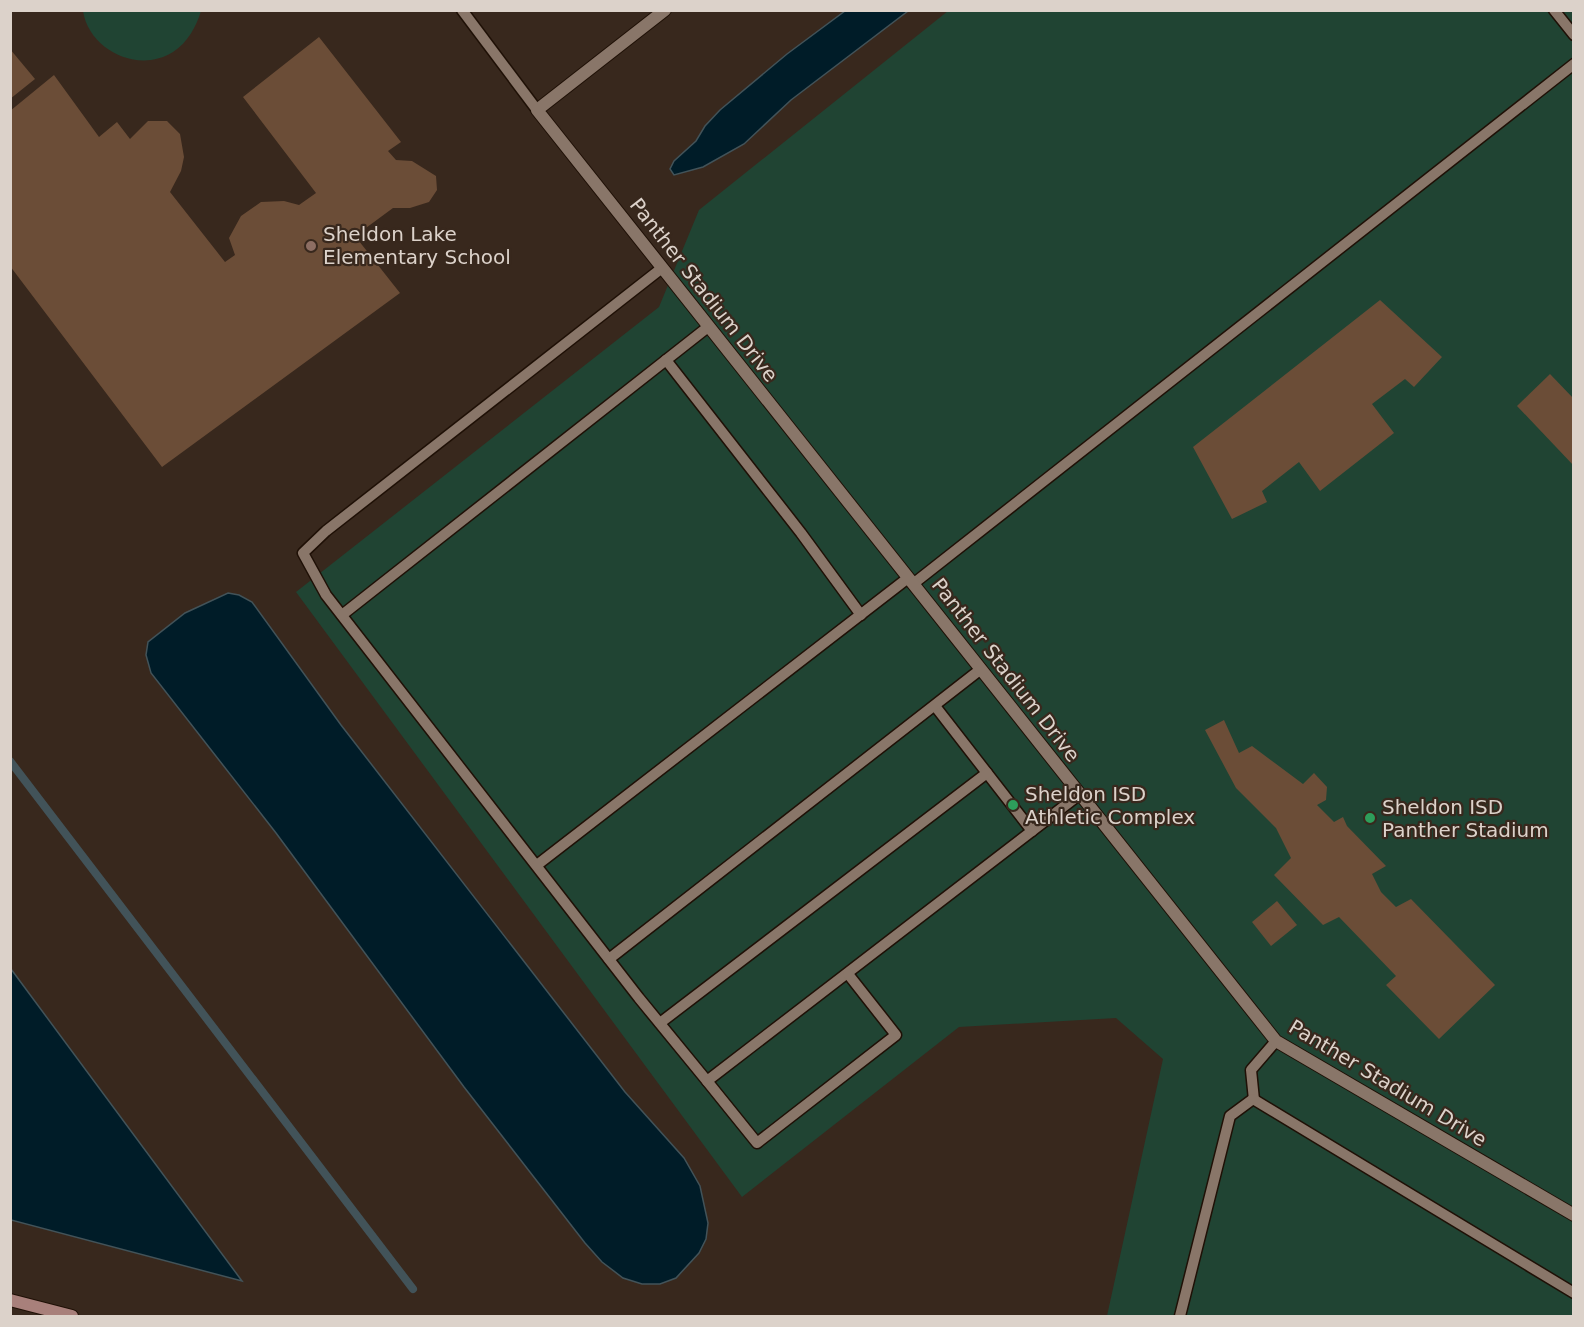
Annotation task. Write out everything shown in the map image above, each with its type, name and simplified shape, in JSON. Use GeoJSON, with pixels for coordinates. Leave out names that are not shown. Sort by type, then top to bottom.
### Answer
{"type":"FeatureCollection","features":[{"type":"Feature","properties":{"kind":"main road"},"geometry":{"type":"LineString","coordinates":[[10,1300],[72,1317]]}},
{"type":"Feature","properties":{"kind":"street"},"geometry":{"type":"LineString","coordinates":[[537,110],[665,10]]}},
{"type":"Feature","properties":{"kind":"street","name":"Panther Stadium Drive"},"geometry":{"type":"LineString","coordinates":[[537,110],[1276,1041],[1574,1215]]}},
{"type":"Feature","properties":{"kind":"lane"},"geometry":{"type":"LineString","coordinates":[[462,10],[537,110]]}},
{"type":"Feature","properties":{"kind":"lane"},"geometry":{"type":"LineString","coordinates":[[1554,10],[1574,35]]}},
{"type":"Feature","properties":{"kind":"lane"},"geometry":{"type":"LineString","coordinates":[[537,866],[861,615],[911,581],[1574,64]]}},
{"type":"Feature","properties":{"kind":"lane"},"geometry":{"type":"LineString","coordinates":[[662,268],[327,531],[303,553],[326,595],[609,959],[757,1143],[896,1035],[848,974]]}},
{"type":"Feature","properties":{"kind":"lane"},"geometry":{"type":"LineString","coordinates":[[342,615],[708,327]]}},
{"type":"Feature","properties":{"kind":"lane"},"geometry":{"type":"LineString","coordinates":[[666,360],[801,533],[861,615]]}},
{"type":"Feature","properties":{"kind":"lane"},"geometry":{"type":"LineString","coordinates":[[609,959],[981,669]]}},
{"type":"Feature","properties":{"kind":"lane"},"geometry":{"type":"LineString","coordinates":[[935,706],[1032,831]]}},
{"type":"Feature","properties":{"kind":"lane"},"geometry":{"type":"LineString","coordinates":[[660,1023],[987,773]]}},
{"type":"Feature","properties":{"kind":"lane"},"geometry":{"type":"LineString","coordinates":[[707,1081],[1080,794]]}},
{"type":"Feature","properties":{"kind":"lane"},"geometry":{"type":"LineString","coordinates":[[1254,1100],[1251,1071],[1276,1041]]}},
{"type":"Feature","properties":{"kind":"lane"},"geometry":{"type":"LineString","coordinates":[[1254,1100],[1574,1293]]}},
{"type":"Feature","properties":{"kind":"lane"},"geometry":{"type":"LineString","coordinates":[[1180,1317],[1230,1116],[1254,1100]]}},
{"type":"Feature","properties":{"kind":"green space"},"geometry":{"type":"Polygon","coordinates":[[[83,10],[201,11],[191,34],[183,44],[173,52],[159,58],[145,60],[131,59],[105,47],[87,25],[83,10]]]}},
{"type":"Feature","properties":{"kind":"green space","name":"Sheldon ISD Athletic Complex"},"geometry":{"type":"Polygon","coordinates":[[[948,11],[1573,11],[1573,1316],[1107,1316],[1163,1059],[1116,1018],[959,1027],[742,1197],[296,592],[659,307],[699,210],[948,11]]]}},
{"type":"Feature","properties":{"kind":"water"},"geometry":{"type":"Polygon","coordinates":[[[845,11],[908,11],[791,100],[744,144],[703,167],[674,175],[670,169],[674,161],[696,141],[705,126],[720,110],[787,54],[845,11]]]}},
{"type":"Feature","properties":{"kind":"water"},"geometry":{"type":"Polygon","coordinates":[[[228,593],[239,595],[252,602],[341,725],[625,1092],[684,1158],[700,1186],[708,1223],[706,1239],[699,1253],[676,1278],[660,1284],[642,1284],[623,1278],[602,1262],[585,1243],[464,1087],[276,833],[151,673],[146,655],[148,642],[185,613],[228,593]]]}},
{"type":"Feature","properties":{"kind":"water"},"geometry":{"type":"Polygon","coordinates":[[[11,969],[242,1281],[11,1220],[11,969]]]}},
{"type":"Feature","properties":{"kind":"building"},"geometry":{"type":"Polygon","coordinates":[[[319,37],[401,142],[388,151],[396,160],[412,161],[436,176],[437,190],[429,202],[410,208],[393,208],[355,236],[400,293],[162,467],[10,266],[10,111],[54,75],[99,137],[117,122],[130,139],[148,121],[167,121],[180,134],[184,157],[181,171],[170,192],[225,262],[235,255],[229,238],[241,216],[261,202],[284,201],[299,205],[316,193],[243,97],[319,37]]]}},
{"type":"Feature","properties":{"kind":"building"},"geometry":{"type":"Polygon","coordinates":[[[10,49],[35,79],[10,99],[10,49]]]}},
{"type":"Feature","properties":{"kind":"building"},"geometry":{"type":"Polygon","coordinates":[[[1380,300],[1442,357],[1414,387],[1405,379],[1372,404],[1394,433],[1320,491],[1299,462],[1262,491],[1267,502],[1232,519],[1193,447],[1380,300]]]}},
{"type":"Feature","properties":{"kind":"building"},"geometry":{"type":"Polygon","coordinates":[[[1550,374],[1574,399],[1574,466],[1517,406],[1550,374]]]}},
{"type":"Feature","properties":{"kind":"building"},"geometry":{"type":"Polygon","coordinates":[[[1224,720],[1239,753],[1252,746],[1303,784],[1314,773],[1327,787],[1326,800],[1317,805],[1334,822],[1343,817],[1347,826],[1386,866],[1372,874],[1381,892],[1396,907],[1411,899],[1495,985],[1439,1039],[1386,985],[1396,976],[1339,917],[1323,925],[1274,875],[1291,858],[1276,828],[1236,788],[1205,730],[1224,720]]]}},
{"type":"Feature","properties":{"kind":"building"},"geometry":{"type":"Polygon","coordinates":[[[1277,901],[1297,925],[1271,946],[1252,922],[1277,901]]]}},
{"type":"Feature","properties":{"kind":"waterway"},"geometry":{"type":"LineString","coordinates":[[10,761],[413,1289]]}},
{"type":"Feature","properties":{"kind":"place","name":"Sheldon Lake Elementary School"},"geometry":{"type":"Point","coordinates":[311,246]}},
{"type":"Feature","properties":{"kind":"place","name":"Sheldon ISD Athletic Complex"},"geometry":{"type":"Point","coordinates":[1013,805]}},
{"type":"Feature","properties":{"kind":"place","name":"Sheldon ISD Panther Stadium"},"geometry":{"type":"Point","coordinates":[1370,818]}}]}
